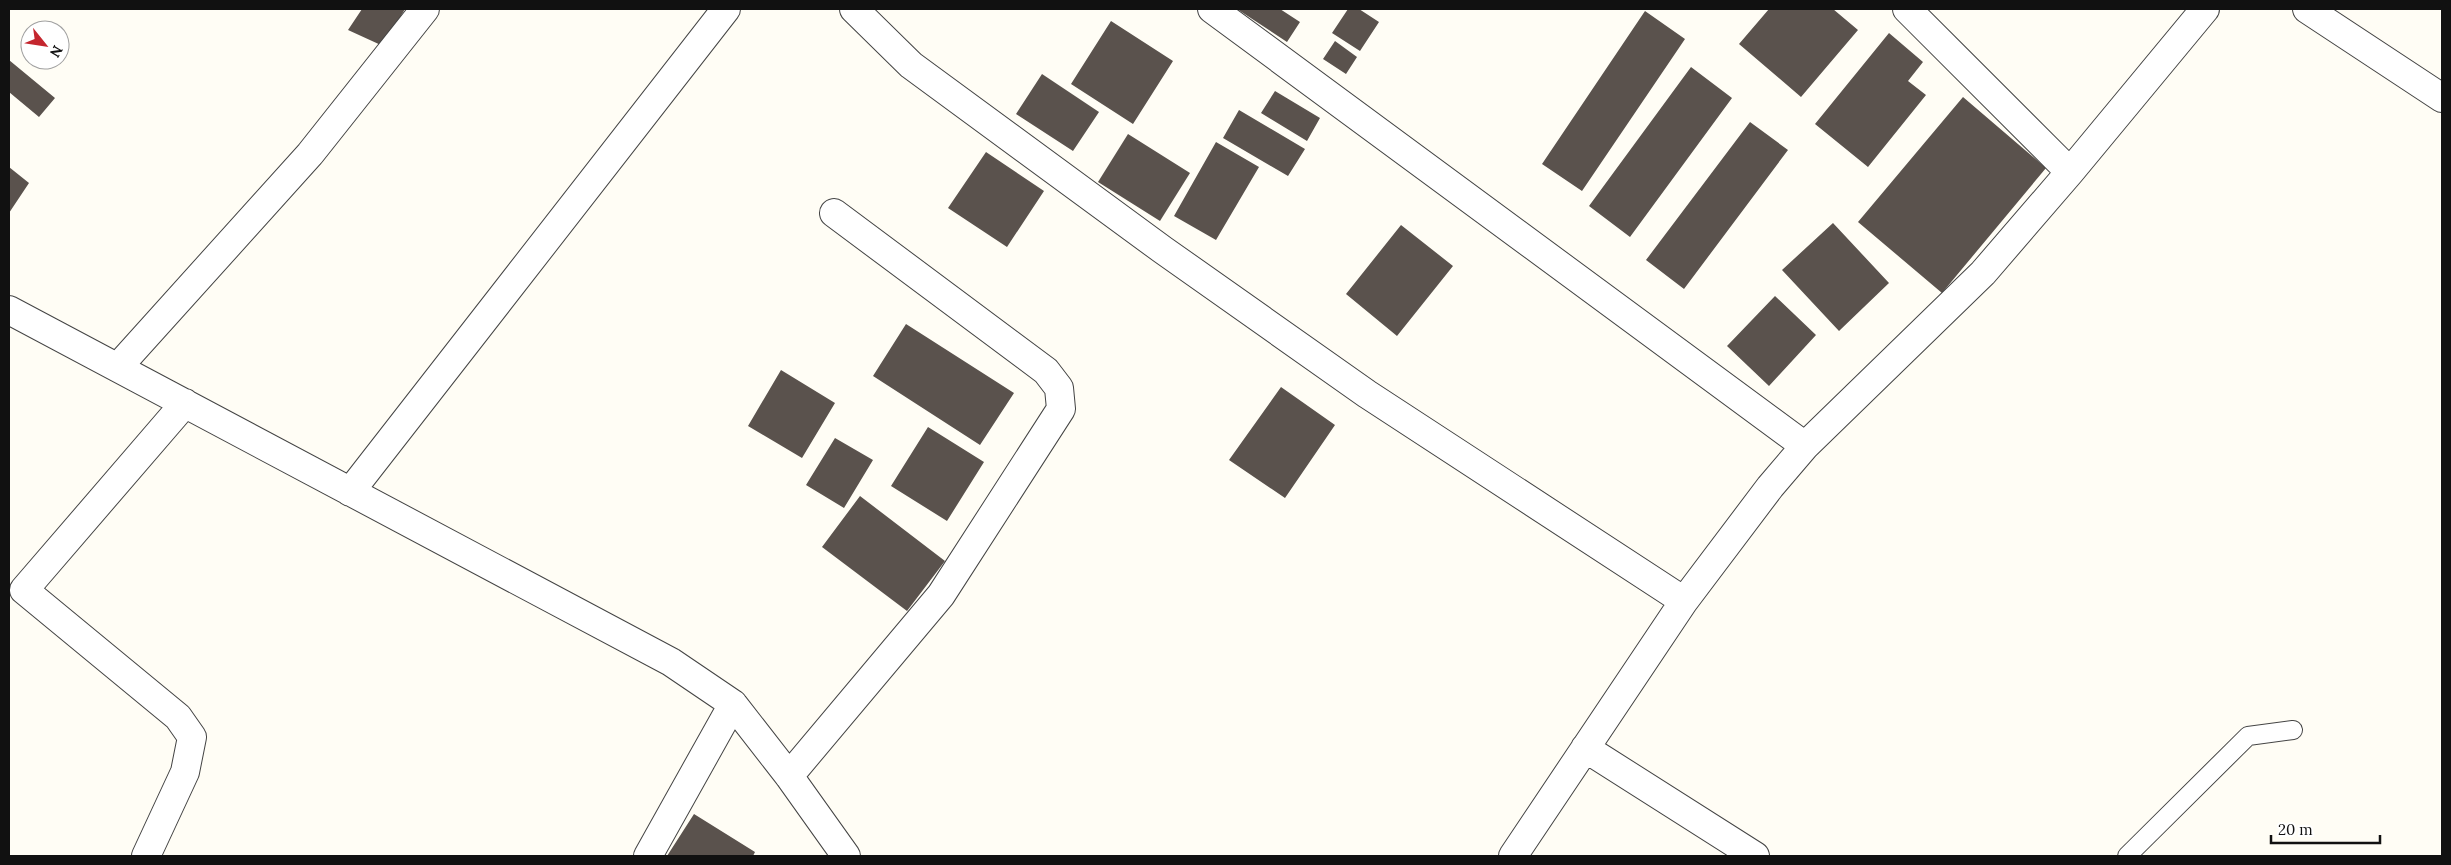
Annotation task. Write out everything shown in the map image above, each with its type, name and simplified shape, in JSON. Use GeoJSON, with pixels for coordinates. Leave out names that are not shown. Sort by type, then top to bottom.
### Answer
{"type":"FeatureCollection","features":[{"type":"Feature","properties":{"kind":"street"},"geometry":{"type":"LineString","coordinates":[[118,367],[310,154],[425,9]]}},
{"type":"Feature","properties":{"kind":"street"},"geometry":{"type":"LineString","coordinates":[[350,492],[726,9]]}},
{"type":"Feature","properties":{"kind":"street"},"geometry":{"type":"LineString","coordinates":[[854,9],[911,65],[1163,250],[1367,394],[1684,601]]}},
{"type":"Feature","properties":{"kind":"street"},"geometry":{"type":"LineString","coordinates":[[1212,9],[1538,247],[1804,446]]}},
{"type":"Feature","properties":{"kind":"street"},"geometry":{"type":"LineString","coordinates":[[1907,9],[2070,172]]}},
{"type":"Feature","properties":{"kind":"street"},"geometry":{"type":"LineString","coordinates":[[1513,856],[1684,601],[1770,487],[1804,446],[1983,273],[2070,172],[2205,9]]}},
{"type":"Feature","properties":{"kind":"street"},"geometry":{"type":"LineString","coordinates":[[2307,9],[2442,98]]}},
{"type":"Feature","properties":{"kind":"street"},"geometry":{"type":"LineString","coordinates":[[789,776],[942,595],[1061,409],[1059,388],[1046,371],[834,213]]}},
{"type":"Feature","properties":{"kind":"street"},"geometry":{"type":"LineString","coordinates":[[9,310],[671,662],[733,704],[789,776],[846,856]]}},
{"type":"Feature","properties":{"kind":"street"},"geometry":{"type":"LineString","coordinates":[[146,856],[185,772],[192,737],[178,717],[16,596],[185,403]]}},
{"type":"Feature","properties":{"kind":"street"},"geometry":{"type":"LineString","coordinates":[[648,856],[733,704]]}},
{"type":"Feature","properties":{"kind":"street"},"geometry":{"type":"LineString","coordinates":[[1585,748],[1755,856]]}},
{"type":"Feature","properties":{"kind":"lane"},"geometry":{"type":"LineString","coordinates":[[2127,856],[2248,736],[2293,730]]}},
{"type":"Feature","properties":{"kind":"building"},"geometry":{"type":"Polygon","coordinates":[[[362,9],[405,9],[383,46],[348,30],[362,9]]]}},
{"type":"Feature","properties":{"kind":"building"},"geometry":{"type":"Polygon","coordinates":[[[1237,9],[1280,9],[1300,22],[1287,42],[1237,9]]]}},
{"type":"Feature","properties":{"kind":"building"},"geometry":{"type":"Polygon","coordinates":[[[1348,9],[1359,9],[1379,22],[1360,51],[1332,33],[1348,9]]]}},
{"type":"Feature","properties":{"kind":"building"},"geometry":{"type":"Polygon","coordinates":[[[1769,9],[1833,9],[1858,30],[1801,97],[1739,44],[1769,9]]]}},
{"type":"Feature","properties":{"kind":"building"},"geometry":{"type":"Polygon","coordinates":[[[1645,11],[1685,39],[1582,191],[1542,164],[1645,11]]]}},
{"type":"Feature","properties":{"kind":"building"},"geometry":{"type":"Polygon","coordinates":[[[1111,21],[1173,61],[1133,124],[1071,84],[1111,21]]]}},
{"type":"Feature","properties":{"kind":"building"},"geometry":{"type":"Polygon","coordinates":[[[1889,33],[1923,62],[1908,81],[1926,95],[1868,167],[1815,124],[1889,33]]]}},
{"type":"Feature","properties":{"kind":"building"},"geometry":{"type":"Polygon","coordinates":[[[1335,41],[1357,57],[1346,74],[1323,59],[1335,41]]]}},
{"type":"Feature","properties":{"kind":"building"},"geometry":{"type":"Polygon","coordinates":[[[9,60],[55,98],[39,117],[9,92],[9,60]]]}},
{"type":"Feature","properties":{"kind":"building"},"geometry":{"type":"Polygon","coordinates":[[[1691,67],[1732,98],[1630,237],[1589,206],[1691,67]]]}},
{"type":"Feature","properties":{"kind":"building"},"geometry":{"type":"Polygon","coordinates":[[[1042,74],[1099,112],[1073,151],[1016,114],[1042,74]]]}},
{"type":"Feature","properties":{"kind":"building"},"geometry":{"type":"Polygon","coordinates":[[[1275,91],[1320,118],[1307,141],[1261,113],[1275,91]]]}},
{"type":"Feature","properties":{"kind":"building"},"geometry":{"type":"Polygon","coordinates":[[[1963,97],[2046,168],[1942,293],[1858,222],[1963,97]]]}},
{"type":"Feature","properties":{"kind":"building"},"geometry":{"type":"Polygon","coordinates":[[[1239,110],[1305,149],[1288,176],[1223,138],[1239,110]]]}},
{"type":"Feature","properties":{"kind":"building"},"geometry":{"type":"Polygon","coordinates":[[[1750,122],[1788,150],[1684,289],[1646,260],[1750,122]]]}},
{"type":"Feature","properties":{"kind":"building"},"geometry":{"type":"Polygon","coordinates":[[[1128,134],[1190,173],[1160,221],[1098,182],[1128,134]]]}},
{"type":"Feature","properties":{"kind":"building"},"geometry":{"type":"Polygon","coordinates":[[[1216,142],[1259,167],[1216,240],[1174,216],[1216,142]]]}},
{"type":"Feature","properties":{"kind":"building"},"geometry":{"type":"Polygon","coordinates":[[[986,152],[1044,191],[1007,247],[948,208],[986,152]]]}},
{"type":"Feature","properties":{"kind":"building"},"geometry":{"type":"Polygon","coordinates":[[[9,167],[29,183],[9,213],[9,167]]]}},
{"type":"Feature","properties":{"kind":"building"},"geometry":{"type":"Polygon","coordinates":[[[1833,223],[1889,283],[1839,331],[1782,270],[1833,223]]]}},
{"type":"Feature","properties":{"kind":"building"},"geometry":{"type":"Polygon","coordinates":[[[1401,225],[1453,266],[1397,336],[1346,294],[1401,225]]]}},
{"type":"Feature","properties":{"kind":"building"},"geometry":{"type":"Polygon","coordinates":[[[1775,296],[1816,335],[1769,386],[1727,346],[1775,296]]]}},
{"type":"Feature","properties":{"kind":"building"},"geometry":{"type":"Polygon","coordinates":[[[906,324],[1014,393],[980,445],[873,376],[906,324]]]}},
{"type":"Feature","properties":{"kind":"building"},"geometry":{"type":"Polygon","coordinates":[[[781,370],[835,403],[802,458],[748,426],[781,370]]]}},
{"type":"Feature","properties":{"kind":"building"},"geometry":{"type":"Polygon","coordinates":[[[1281,387],[1335,425],[1285,498],[1229,460],[1281,387]]]}},
{"type":"Feature","properties":{"kind":"building"},"geometry":{"type":"Polygon","coordinates":[[[928,427],[984,462],[947,521],[891,486],[928,427]]]}},
{"type":"Feature","properties":{"kind":"building"},"geometry":{"type":"Polygon","coordinates":[[[835,438],[873,460],[844,508],[806,485],[835,438]]]}},
{"type":"Feature","properties":{"kind":"building"},"geometry":{"type":"Polygon","coordinates":[[[860,496],[945,561],[907,611],[822,547],[860,496]]]}},
{"type":"Feature","properties":{"kind":"building"},"geometry":{"type":"Polygon","coordinates":[[[694,814],[755,852],[753,856],[667,856],[694,814]]]}}]}
